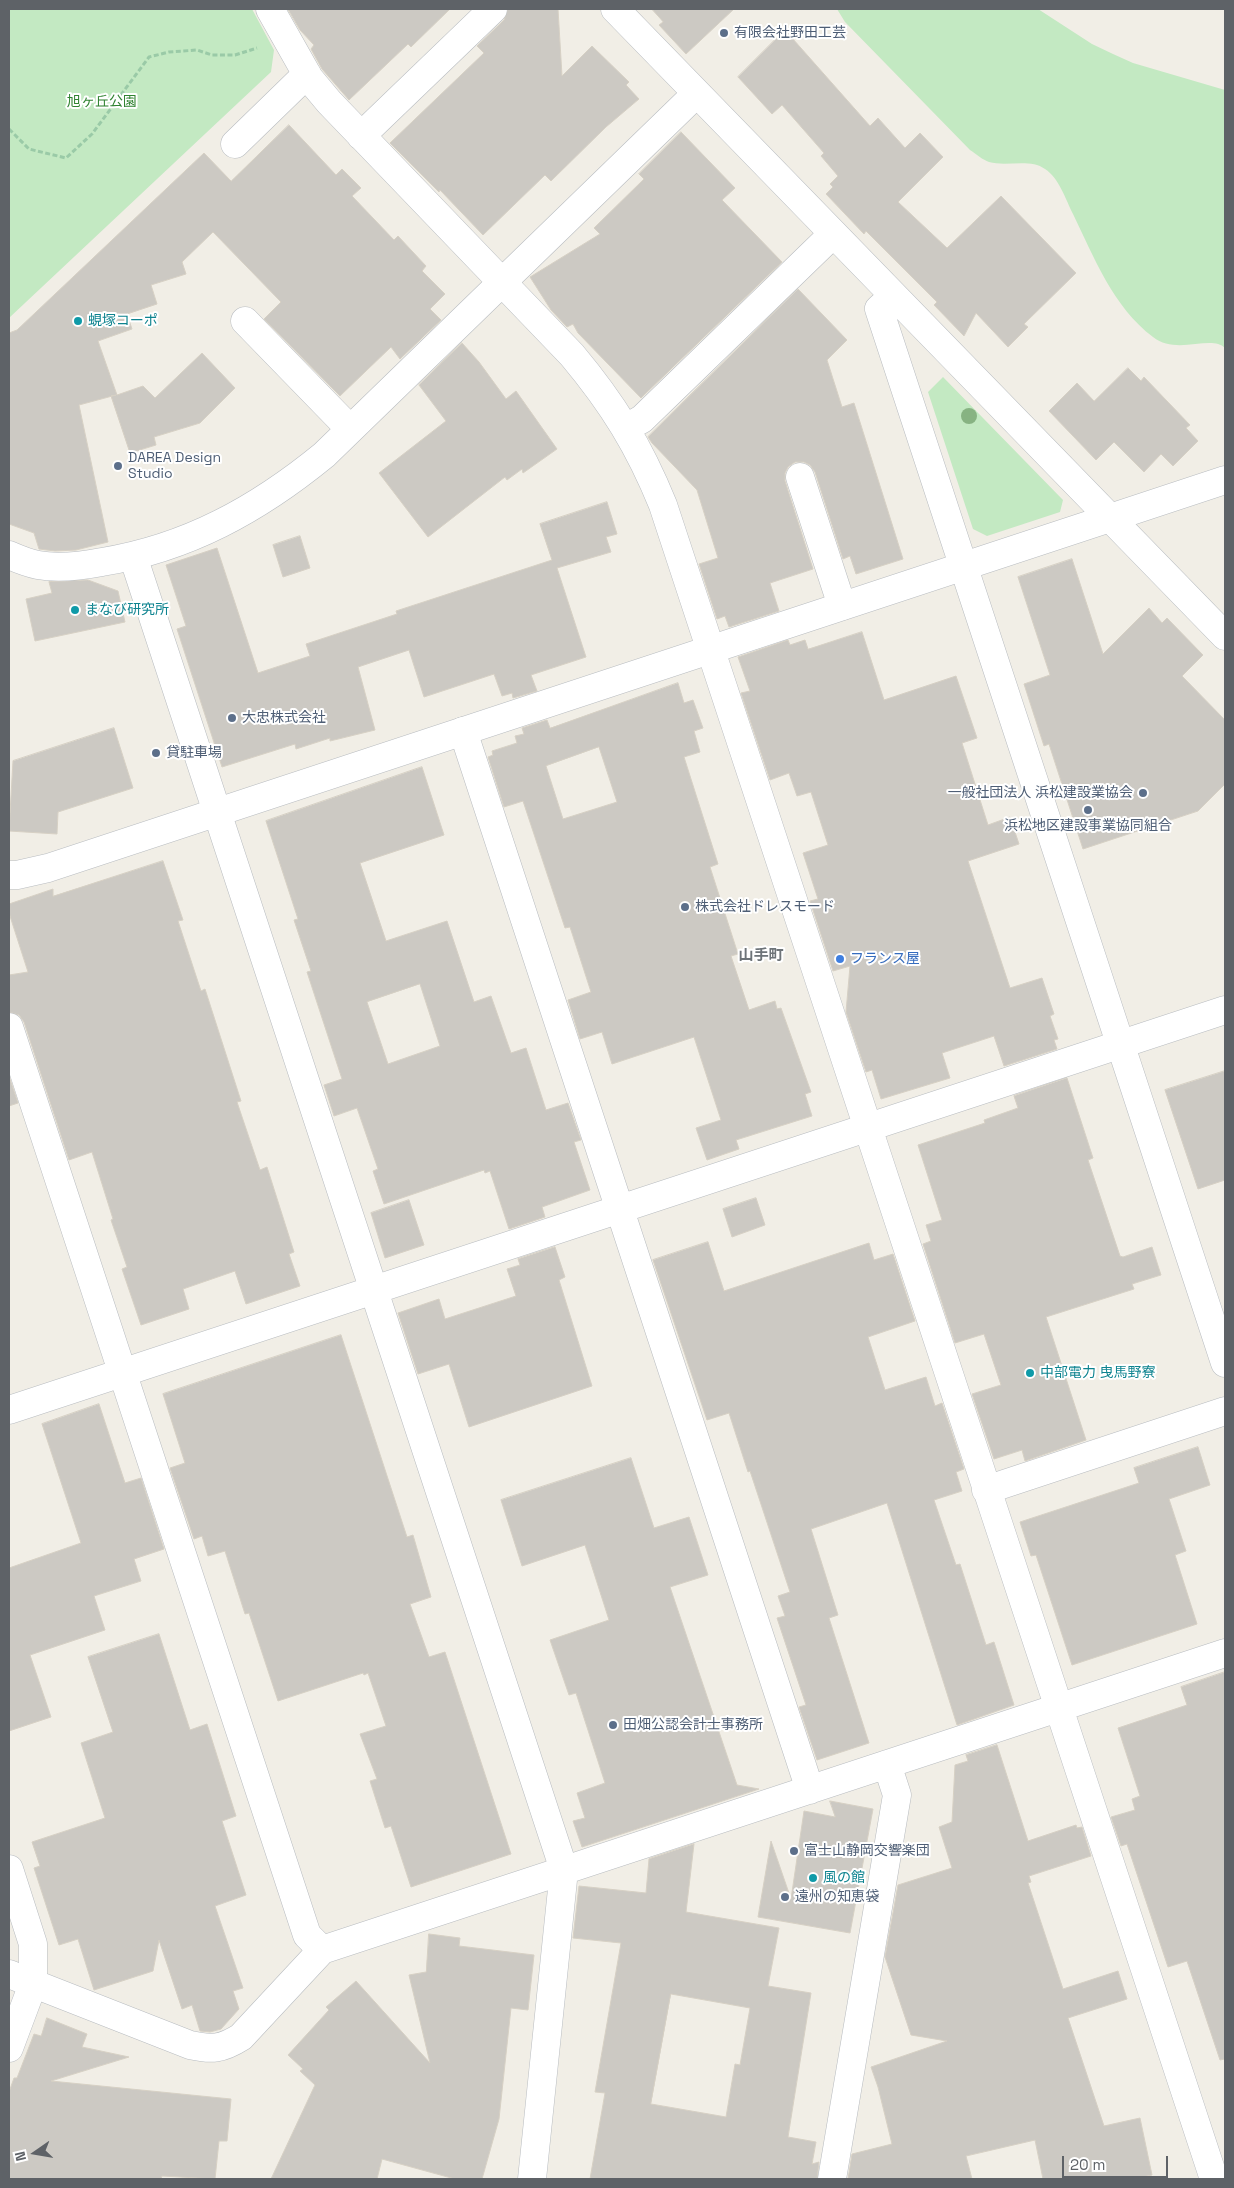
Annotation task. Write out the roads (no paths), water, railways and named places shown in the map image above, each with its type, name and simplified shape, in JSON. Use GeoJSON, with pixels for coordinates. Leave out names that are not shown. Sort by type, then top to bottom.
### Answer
{"type":"FeatureCollection","features":[{"type":"Feature","properties":{"kind":"street"},"geometry":{"type":"LineString","coordinates":[[270,9],[307,74],[329,102],[572,355],[600,389],[626,428],[646,464],[663,505],[1057,1708],[1214,2179]]}},
{"type":"Feature","properties":{"kind":"street"},"geometry":{"type":"LineString","coordinates":[[361,136],[493,9]]}},
{"type":"Feature","properties":{"kind":"street"},"geometry":{"type":"LineString","coordinates":[[615,9],[1225,636]]}},
{"type":"Feature","properties":{"kind":"street"},"geometry":{"type":"LineString","coordinates":[[235,144],[307,74]]}},
{"type":"Feature","properties":{"kind":"street"},"geometry":{"type":"LineString","coordinates":[[9,555],[37,565],[74,567],[133,556],[165,547],[208,530],[249,509],[288,484],[324,455],[696,94]]}},
{"type":"Feature","properties":{"kind":"street"},"geometry":{"type":"LineString","coordinates":[[626,428],[642,419],[833,234]]}},
{"type":"Feature","properties":{"kind":"street"},"geometry":{"type":"LineString","coordinates":[[893,296],[879,309],[1225,1363]]}},
{"type":"Feature","properties":{"kind":"street"},"geometry":{"type":"LineString","coordinates":[[245,320],[350,429]]}},
{"type":"Feature","properties":{"kind":"street"},"geometry":{"type":"LineString","coordinates":[[800,476],[842,606]]}},
{"type":"Feature","properties":{"kind":"street"},"geometry":{"type":"LineString","coordinates":[[9,875],[48,868],[1225,480]]}},
{"type":"Feature","properties":{"kind":"street"},"geometry":{"type":"LineString","coordinates":[[133,556],[564,1870],[532,2179]]}},
{"type":"Feature","properties":{"kind":"street"},"geometry":{"type":"LineString","coordinates":[[463,731],[810,1790]]}},
{"type":"Feature","properties":{"kind":"street"},"geometry":{"type":"LineString","coordinates":[[9,1410],[1225,1010]]}},
{"type":"Feature","properties":{"kind":"street"},"geometry":{"type":"LineString","coordinates":[[9,1027],[307,1935],[322,1950]]}},
{"type":"Feature","properties":{"kind":"street"},"geometry":{"type":"LineString","coordinates":[[986,1490],[1225,1411]]}},
{"type":"Feature","properties":{"kind":"street"},"geometry":{"type":"LineString","coordinates":[[21,1979],[190,2045],[208,2049],[226,2046],[241,2037],[322,1950],[1225,1653]]}},
{"type":"Feature","properties":{"kind":"street"},"geometry":{"type":"LineString","coordinates":[[832,2179],[897,1794],[887,1764]]}},
{"type":"Feature","properties":{"kind":"street"},"geometry":{"type":"LineString","coordinates":[[9,1869],[33,1944],[21,1979],[9,2048]]}},
{"type":"Feature","properties":{"kind":"place","name":"有限会社野田工芸"},"geometry":{"type":"Point","coordinates":[724,33]}},
{"type":"Feature","properties":{"kind":"place","name":"蜆塚コーポ"},"geometry":{"type":"Point","coordinates":[78,321]}},
{"type":"Feature","properties":{"kind":"place","name":"DAREA Design Studio"},"geometry":{"type":"Point","coordinates":[118,466]}},
{"type":"Feature","properties":{"kind":"place","name":"まなび研究所"},"geometry":{"type":"Point","coordinates":[75,610]}},
{"type":"Feature","properties":{"kind":"place","name":"大忠株式会社"},"geometry":{"type":"Point","coordinates":[232,718]}},
{"type":"Feature","properties":{"kind":"place","name":"貸駐車場"},"geometry":{"type":"Point","coordinates":[156,753]}},
{"type":"Feature","properties":{"kind":"place","name":"一般社団法人 浜松建設業協会"},"geometry":{"type":"Point","coordinates":[1143,793]}},
{"type":"Feature","properties":{"kind":"place","name":"浜松地区建設事業協同組合"},"geometry":{"type":"Point","coordinates":[1088,810]}},
{"type":"Feature","properties":{"kind":"place","name":"株式会社ドレスモード"},"geometry":{"type":"Point","coordinates":[685,907]}},
{"type":"Feature","properties":{"kind":"place","name":"フランス屋"},"geometry":{"type":"Point","coordinates":[840,959]}},
{"type":"Feature","properties":{"kind":"place","name":"中部電力 曳馬野寮"},"geometry":{"type":"Point","coordinates":[1030,1373]}},
{"type":"Feature","properties":{"kind":"place","name":"田畑公認会計士事務所"},"geometry":{"type":"Point","coordinates":[613,1725]}},
{"type":"Feature","properties":{"kind":"place","name":"富士山静岡交響楽団"},"geometry":{"type":"Point","coordinates":[794,1851]}},
{"type":"Feature","properties":{"kind":"place","name":"風の館"},"geometry":{"type":"Point","coordinates":[813,1878]}},
{"type":"Feature","properties":{"kind":"place","name":"遠州の知恵袋"},"geometry":{"type":"Point","coordinates":[785,1897]}},
{"type":"Feature","properties":{"kind":"district","name":"山手町"},"geometry":{"type":"Point","coordinates":[761,956]}},
{"type":"Feature","properties":{"kind":"park label","name":"旭ヶ丘公園"},"geometry":{"type":"Point","coordinates":[102,102]}}]}
